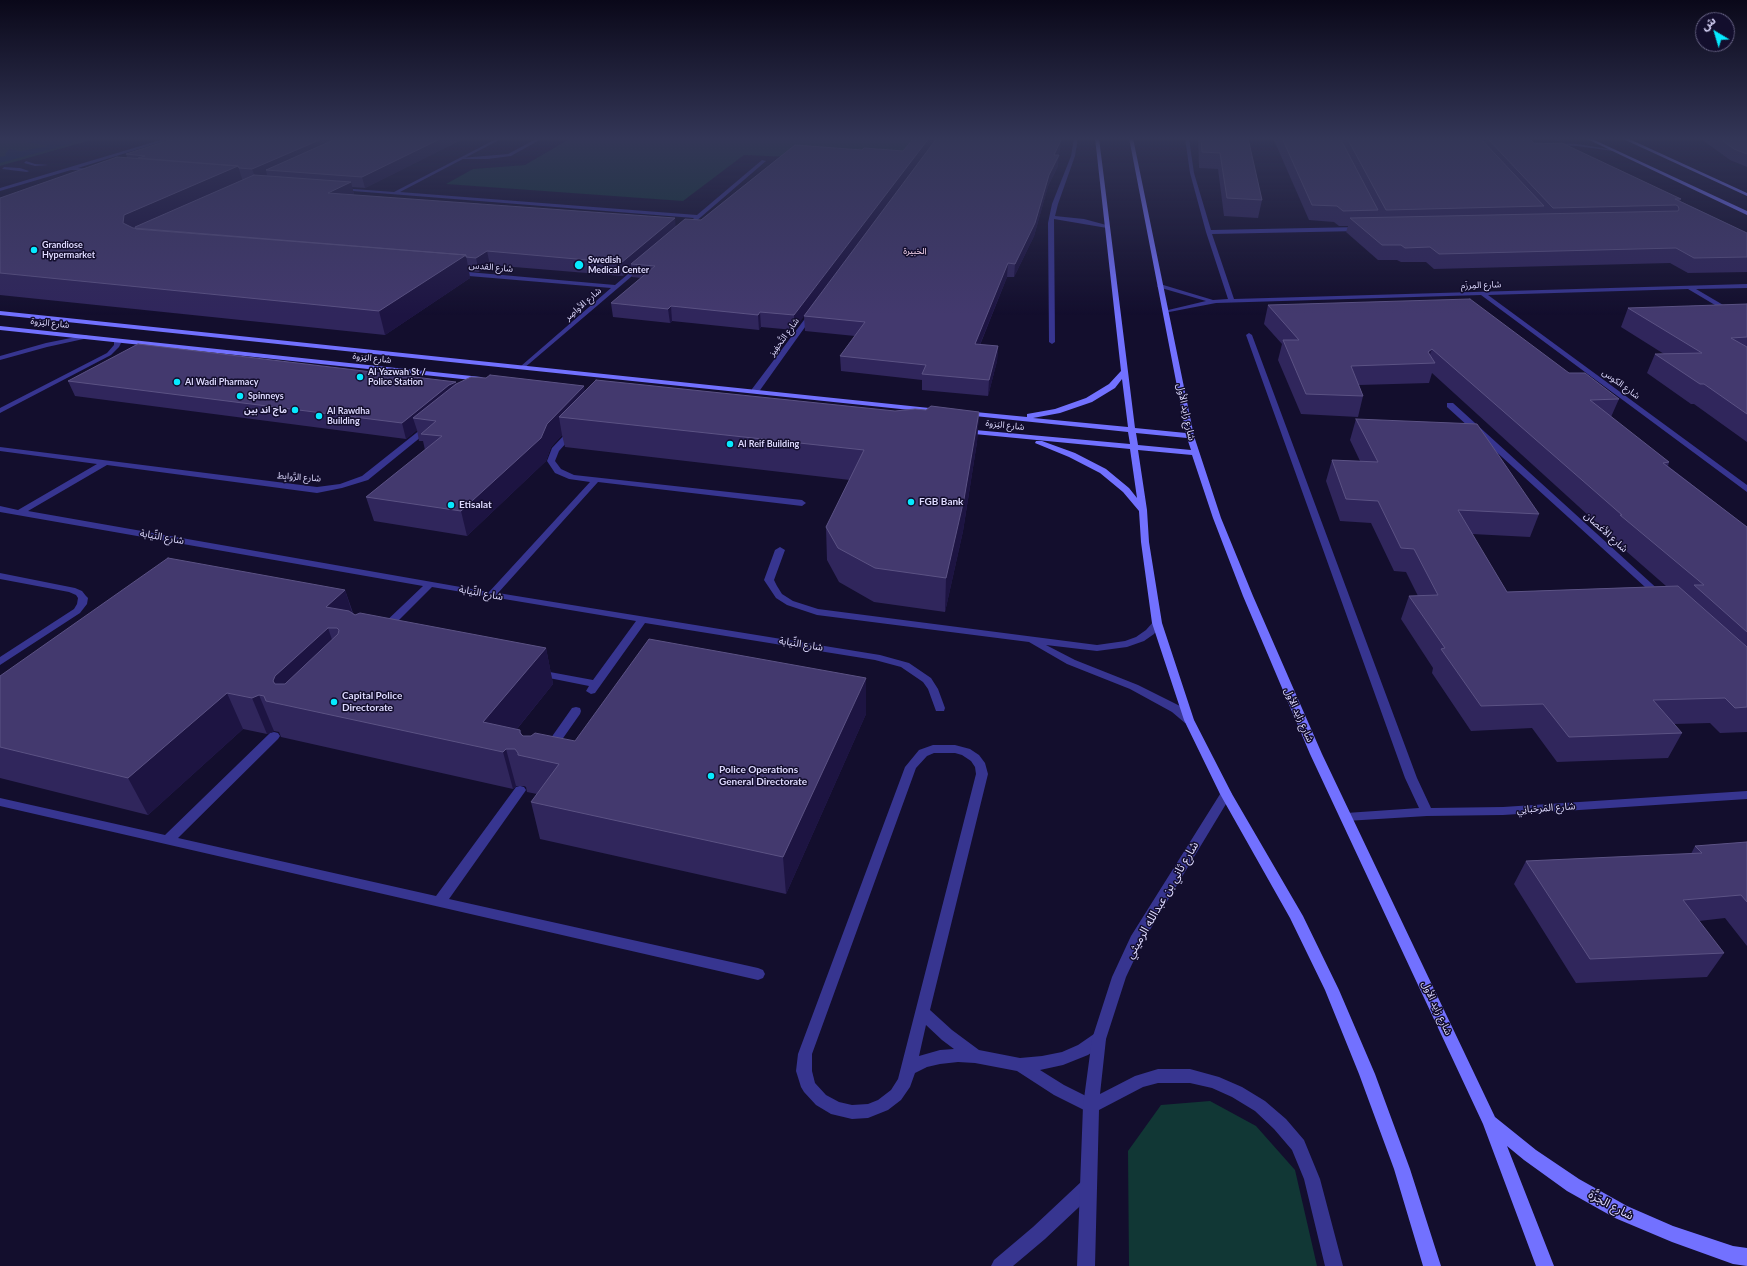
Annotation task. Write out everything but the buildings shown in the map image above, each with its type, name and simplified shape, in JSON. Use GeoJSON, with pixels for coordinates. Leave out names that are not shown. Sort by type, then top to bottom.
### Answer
{"type":"FeatureCollection","features":[{"type":"Feature","properties":{"kind":"main road"},"geometry":{"type":"LineString","coordinates":[[1103,197],[1131,430],[1143,510],[1145,542],[1157,623],[1189,720],[1226,794],[1296,916],[1332,990],[1370,1081],[1402,1169],[1432,1266]]}},
{"type":"Feature","properties":{"kind":"main road","name":"شارع زايد الأول"},"geometry":{"type":"LineString","coordinates":[[1143,197],[1190,436],[1217,518],[1284,683],[1490,1123],[1545,1266]]}},
{"type":"Feature","properties":{"kind":"main road"},"geometry":{"type":"LineString","coordinates":[[1713,197],[1747,213]]}},
{"type":"Feature","properties":{"kind":"main road","name":"شارع اليَزوة"},"geometry":{"type":"LineString","coordinates":[[0,313],[945,411]]}},
{"type":"Feature","properties":{"kind":"main road","name":"شارع اليَزوة"},"geometry":{"type":"LineString","coordinates":[[0,328],[486,380]]}},
{"type":"Feature","properties":{"kind":"main road"},"geometry":{"type":"LineString","coordinates":[[1016,418],[1057,411],[1089,400],[1112,386],[1125,371]]}},
{"type":"Feature","properties":{"kind":"main road","name":"شارع اليَزوة"},"geometry":{"type":"LineString","coordinates":[[960,413],[1190,436]]}},
{"type":"Feature","properties":{"kind":"main road","name":"شارع اليَزوة"},"geometry":{"type":"LineString","coordinates":[[957,430],[1196,453]]}},
{"type":"Feature","properties":{"kind":"main road"},"geometry":{"type":"LineString","coordinates":[[1012,436],[1053,448],[1089,463],[1103,471],[1126,490],[1143,510]]}},
{"type":"Feature","properties":{"kind":"main road","name":"شارع الجَزَّة"},"geometry":{"type":"LineString","coordinates":[[1490,1123],[1530,1155],[1573,1185],[1621,1212],[1672,1234],[1733,1255],[1747,1257]]}},
{"type":"Feature","properties":{"kind":"street"},"geometry":{"type":"LineString","coordinates":[[449,197],[700,216]]}},
{"type":"Feature","properties":{"kind":"street"},"geometry":{"type":"LineString","coordinates":[[688,227],[722,197]]}},
{"type":"Feature","properties":{"kind":"street"},"geometry":{"type":"LineString","coordinates":[[1052,342],[1050,232],[1052,217],[1059,197]]}},
{"type":"Feature","properties":{"kind":"street"},"geometry":{"type":"LineString","coordinates":[[1199,197],[1232,301]]}},
{"type":"Feature","properties":{"kind":"street"},"geometry":{"type":"LineString","coordinates":[[1052,217],[1084,221],[1106,226]]}},
{"type":"Feature","properties":{"kind":"street"},"geometry":{"type":"LineString","coordinates":[[1209,232],[1364,229]]}},
{"type":"Feature","properties":{"kind":"street","name":"شارع الأواصِر"},"geometry":{"type":"LineString","coordinates":[[523,368],[646,262]]}},
{"type":"Feature","properties":{"kind":"street","name":"شارع القدس"},"geometry":{"type":"LineString","coordinates":[[447,272],[617,287]]}},
{"type":"Feature","properties":{"kind":"street","name":"شارع المِرزَم"},"geometry":{"type":"LineString","coordinates":[[1160,286],[1216,301]]}},
{"type":"Feature","properties":{"kind":"street","name":"شارع المِرزَم"},"geometry":{"type":"LineString","coordinates":[[1166,312],[1216,301],[1747,286]]}},
{"type":"Feature","properties":{"kind":"street"},"geometry":{"type":"LineString","coordinates":[[1690,288],[1747,322]]}},
{"type":"Feature","properties":{"kind":"street","name":"شارع الكوس"},"geometry":{"type":"LineString","coordinates":[[1483,294],[1747,489]]}},
{"type":"Feature","properties":{"kind":"street","name":"شارع التَّحفِيز"},"geometry":{"type":"LineString","coordinates":[[755,391],[815,309]]}},
{"type":"Feature","properties":{"kind":"street"},"geometry":{"type":"LineString","coordinates":[[1249,335],[1408,770],[1427,812]]}},
{"type":"Feature","properties":{"kind":"street"},"geometry":{"type":"LineString","coordinates":[[0,358],[46,345],[86,337]]}},
{"type":"Feature","properties":{"kind":"street"},"geometry":{"type":"LineString","coordinates":[[0,411],[109,354],[117,346],[118,343],[116,340]]}},
{"type":"Feature","properties":{"kind":"street","name":"شارع الأغصان"},"geometry":{"type":"LineString","coordinates":[[1450,406],[1666,602]]}},
{"type":"Feature","properties":{"kind":"street","name":"شارع الرَّوابِط"},"geometry":{"type":"LineString","coordinates":[[0,449],[306,489],[330,489],[354,483],[373,473],[433,423]]}},
{"type":"Feature","properties":{"kind":"street"},"geometry":{"type":"LineString","coordinates":[[577,427],[555,450],[552,461],[558,471],[564,474],[596,480],[802,503]]}},
{"type":"Feature","properties":{"kind":"street"},"geometry":{"type":"LineString","coordinates":[[20,512],[105,463]]}},
{"type":"Feature","properties":{"kind":"street"},"geometry":{"type":"LineString","coordinates":[[491,595],[596,480]]}},
{"type":"Feature","properties":{"kind":"street","name":"شارع النِّيابة"},"geometry":{"type":"LineString","coordinates":[[0,509],[491,595],[876,657],[893,661],[917,672],[927,680],[933,689],[940,708]]}},
{"type":"Feature","properties":{"kind":"street"},"geometry":{"type":"LineString","coordinates":[[780,550],[769,580],[772,587],[779,596],[790,603],[817,612],[1029,639],[1083,648],[1110,647],[1127,644],[1140,639],[1150,632],[1157,623]]}},
{"type":"Feature","properties":{"kind":"street"},"geometry":{"type":"LineString","coordinates":[[0,576],[72,590],[80,593],[83,598],[82,604],[77,611],[0,662]]}},
{"type":"Feature","properties":{"kind":"street"},"geometry":{"type":"LineString","coordinates":[[376,637],[430,584]]}},
{"type":"Feature","properties":{"kind":"street"},"geometry":{"type":"LineString","coordinates":[[526,671],[593,688],[643,619]]}},
{"type":"Feature","properties":{"kind":"street"},"geometry":{"type":"LineString","coordinates":[[1029,639],[1071,662],[1134,686],[1176,709],[1189,720]]}},
{"type":"Feature","properties":{"kind":"street"},"geometry":{"type":"LineString","coordinates":[[545,755],[576,712]]}},
{"type":"Feature","properties":{"kind":"street"},"geometry":{"type":"LineString","coordinates":[[168,840],[274,736]]}},
{"type":"Feature","properties":{"kind":"street"},"geometry":{"type":"LineString","coordinates":[[955,748],[966,752],[975,758],[981,766],[982,774],[908,1068],[905,1082],[896,1095],[883,1105],[868,1111],[852,1112],[836,1109],[821,1100],[809,1087],[804,1071],[805,1054],[911,767],[923,753],[933,749],[955,748]]}},
{"type":"Feature","properties":{"kind":"street"},"geometry":{"type":"LineString","coordinates":[[440,902],[520,790]]}},
{"type":"Feature","properties":{"kind":"street","name":"شارع ثاني بن عبدالله الرميثي"},"geometry":{"type":"LineString","coordinates":[[1086,1266],[1091,1106],[1099,1039],[1119,977],[1136,940],[1226,794]]}},
{"type":"Feature","properties":{"kind":"street","name":"شارع المَرحَبانِي"},"geometry":{"type":"LineString","coordinates":[[1346,817],[1427,812],[1503,811],[1747,795]]}},
{"type":"Feature","properties":{"kind":"street"},"geometry":{"type":"LineString","coordinates":[[0,802],[758,974]]}},
{"type":"Feature","properties":{"kind":"street"},"geometry":{"type":"LineString","coordinates":[[922,1013],[947,1035],[975,1056]]}},
{"type":"Feature","properties":{"kind":"street"},"geometry":{"type":"LineString","coordinates":[[908,1068],[924,1061],[940,1057],[975,1056],[1020,1065],[1042,1063],[1063,1058],[1083,1050],[1099,1039]]}},
{"type":"Feature","properties":{"kind":"street"},"geometry":{"type":"LineString","coordinates":[[1020,1065],[1058,1090],[1091,1106],[1140,1081],[1158,1076],[1190,1076],[1214,1082],[1237,1092],[1260,1106],[1280,1124],[1298,1145],[1312,1179],[1334,1266]]}},
{"type":"Feature","properties":{"kind":"street"},"geometry":{"type":"LineString","coordinates":[[1000,1266],[1039,1233],[1088,1187]]}},
{"type":"Feature","properties":{"kind":"green space"},"geometry":{"type":"Polygon","coordinates":[[[628,197],[688,197],[683,201],[628,197]]]}},
{"type":"Feature","properties":{"kind":"green space"},"geometry":{"type":"Polygon","coordinates":[[[1210,1101],[1256,1126],[1295,1170],[1317,1266],[1129,1266],[1128,1151],[1161,1105],[1210,1101]]]}},
{"type":"Feature","properties":{"kind":"place","name":"Grandiose Hypermarket"},"geometry":{"type":"Point","coordinates":[34,250]}},
{"type":"Feature","properties":{"kind":"place","name":"Swedish Medical Center"},"geometry":{"type":"Point","coordinates":[579,265]}},
{"type":"Feature","properties":{"kind":"place","name":"Al Yazwah St / Police Station"},"geometry":{"type":"Point","coordinates":[360,377]}},
{"type":"Feature","properties":{"kind":"place","name":"Al Wadi Pharmacy"},"geometry":{"type":"Point","coordinates":[177,382]}},
{"type":"Feature","properties":{"kind":"place","name":"Spinneys"},"geometry":{"type":"Point","coordinates":[240,396]}},
{"type":"Feature","properties":{"kind":"place","name":"ماج اند بين"},"geometry":{"type":"Point","coordinates":[295,410]}},
{"type":"Feature","properties":{"kind":"place","name":"Al Rawdha Building"},"geometry":{"type":"Point","coordinates":[319,416]}},
{"type":"Feature","properties":{"kind":"place","name":"Al Reif Building"},"geometry":{"type":"Point","coordinates":[730,444]}},
{"type":"Feature","properties":{"kind":"place","name":"FGB Bank"},"geometry":{"type":"Point","coordinates":[911,502]}},
{"type":"Feature","properties":{"kind":"place","name":"Etisalat"},"geometry":{"type":"Point","coordinates":[451,505]}},
{"type":"Feature","properties":{"kind":"place","name":"Capital Police Directorate"},"geometry":{"type":"Point","coordinates":[334,702]}},
{"type":"Feature","properties":{"kind":"place","name":"Police Operations General Directorate"},"geometry":{"type":"Point","coordinates":[711,776]}},
{"type":"Feature","properties":{"kind":"district","name":"الخبيرة"},"geometry":{"type":"Point","coordinates":[915,251]}}]}
